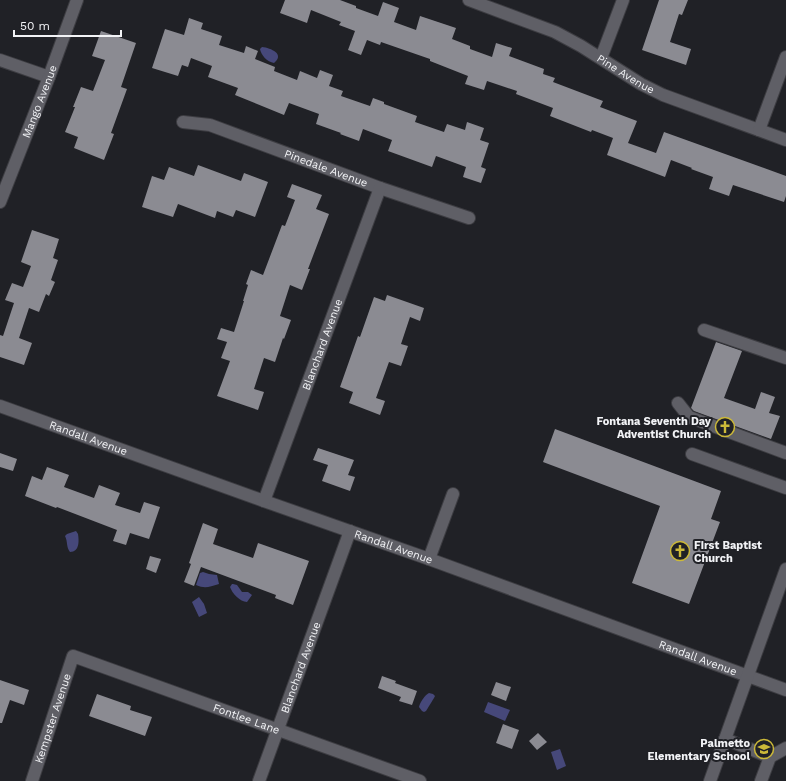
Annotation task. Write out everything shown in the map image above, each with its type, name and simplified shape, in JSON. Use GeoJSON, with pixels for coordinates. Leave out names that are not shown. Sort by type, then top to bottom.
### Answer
{"type":"FeatureCollection","features":[{"type":"Feature","properties":{"kind":"street","name":"Mango Avenue"},"geometry":{"type":"LineString","coordinates":[[0,202],[77,0]]}},
{"type":"Feature","properties":{"kind":"street","name":"Pine Avenue"},"geometry":{"type":"LineString","coordinates":[[469,0],[555,32],[601,58],[641,84],[663,95],[786,140]]}},
{"type":"Feature","properties":{"kind":"street"},"geometry":{"type":"LineString","coordinates":[[601,58],[623,0]]}},
{"type":"Feature","properties":{"kind":"street"},"geometry":{"type":"LineString","coordinates":[[760,130],[786,57]]}},
{"type":"Feature","properties":{"kind":"street"},"geometry":{"type":"LineString","coordinates":[[0,60],[49,76]]}},
{"type":"Feature","properties":{"kind":"street","name":"Pinedale Avenue"},"geometry":{"type":"LineString","coordinates":[[183,122],[210,125],[380,188],[469,218]]}},
{"type":"Feature","properties":{"kind":"street","name":"Blanchard Avenue"},"geometry":{"type":"LineString","coordinates":[[264,501],[380,188]]}},
{"type":"Feature","properties":{"kind":"street"},"geometry":{"type":"LineString","coordinates":[[704,330],[786,358]]}},
{"type":"Feature","properties":{"kind":"street"},"geometry":{"type":"LineString","coordinates":[[678,403],[689,417],[786,453]]}},
{"type":"Feature","properties":{"kind":"street","name":"Randall Avenue"},"geometry":{"type":"LineString","coordinates":[[0,406],[429,559],[786,690]]}},
{"type":"Feature","properties":{"kind":"street"},"geometry":{"type":"LineString","coordinates":[[692,454],[786,488]]}},
{"type":"Feature","properties":{"kind":"street"},"geometry":{"type":"LineString","coordinates":[[429,559],[453,494]]}},
{"type":"Feature","properties":{"kind":"street","name":"Blanchard Avenue"},"geometry":{"type":"LineString","coordinates":[[259,781],[350,531]]}},
{"type":"Feature","properties":{"kind":"street"},"geometry":{"type":"LineString","coordinates":[[710,781],[786,569]]}},
{"type":"Feature","properties":{"kind":"street","name":"Fontlee Lane"},"geometry":{"type":"LineString","coordinates":[[73,656],[420,781]]}},
{"type":"Feature","properties":{"kind":"street","name":"Kempster Avenue"},"geometry":{"type":"LineString","coordinates":[[32,781],[73,656]]}},
{"type":"Feature","properties":{"kind":"street"},"geometry":{"type":"LineString","coordinates":[[725,739],[770,757]]}},
{"type":"Feature","properties":{"kind":"street"},"geometry":{"type":"LineString","coordinates":[[762,781],[770,757],[786,748]]}},
{"type":"Feature","properties":{"kind":"water"},"geometry":{"type":"Polygon","coordinates":[[[262,47],[276,52],[278,57],[274,63],[267,60],[263,56],[260,49],[262,47]]]}},
{"type":"Feature","properties":{"kind":"water"},"geometry":{"type":"Polygon","coordinates":[[[76,531],[79,539],[78,545],[76,550],[70,552],[65,536],[76,531]]]}},
{"type":"Feature","properties":{"kind":"water"},"geometry":{"type":"Polygon","coordinates":[[[203,572],[217,575],[219,584],[207,587],[196,585],[200,573],[203,572]]]}},
{"type":"Feature","properties":{"kind":"water"},"geometry":{"type":"Polygon","coordinates":[[[232,584],[237,585],[242,592],[248,592],[252,595],[247,602],[239,599],[234,594],[230,587],[232,584]]]}},
{"type":"Feature","properties":{"kind":"water"},"geometry":{"type":"Polygon","coordinates":[[[199,597],[204,604],[207,613],[199,617],[192,602],[199,597]]]}},
{"type":"Feature","properties":{"kind":"water"},"geometry":{"type":"Polygon","coordinates":[[[429,693],[435,696],[424,712],[419,707],[420,703],[429,693]]]}},
{"type":"Feature","properties":{"kind":"water"},"geometry":{"type":"Polygon","coordinates":[[[488,702],[510,710],[505,721],[484,712],[488,702]]]}},
{"type":"Feature","properties":{"kind":"water"},"geometry":{"type":"Polygon","coordinates":[[[560,749],[566,766],[557,770],[551,752],[560,749]]]}},
{"type":"Feature","properties":{"kind":"building"},"geometry":{"type":"Polygon","coordinates":[[[285,0],[340,0],[378,16],[383,2],[399,8],[394,22],[416,30],[420,16],[456,28],[452,39],[470,46],[470,49],[492,57],[496,43],[512,48],[509,56],[544,69],[543,74],[555,78],[553,82],[603,101],[600,107],[637,121],[628,143],[656,153],[664,132],[786,176],[786,196],[784,202],[733,185],[729,196],[709,189],[713,177],[671,160],[665,177],[607,155],[613,138],[592,130],[591,132],[550,116],[553,108],[516,94],[517,91],[487,81],[484,90],[465,84],[468,76],[430,61],[430,59],[381,42],[380,45],[367,40],[361,55],[348,50],[355,31],[339,25],[341,22],[311,10],[307,23],[280,13],[285,0]]]}},
{"type":"Feature","properties":{"kind":"building"},"geometry":{"type":"Polygon","coordinates":[[[659,0],[688,0],[682,15],[679,14],[670,42],[691,49],[686,65],[642,50],[659,0]]]}},
{"type":"Feature","properties":{"kind":"building"},"geometry":{"type":"Polygon","coordinates":[[[189,18],[203,23],[201,29],[222,36],[219,45],[244,53],[246,46],[258,51],[255,59],[275,67],[274,71],[297,80],[300,71],[317,78],[320,70],[333,75],[329,86],[343,91],[341,96],[370,106],[373,98],[384,102],[384,104],[417,116],[415,122],[444,132],[447,124],[465,130],[467,122],[484,128],[480,140],[489,143],[481,167],[486,169],[481,183],[463,177],[466,167],[436,156],[432,167],[388,151],[392,140],[363,129],[359,141],[316,124],[319,114],[289,103],[284,115],[235,95],[238,88],[208,77],[212,66],[191,58],[188,67],[182,65],[178,76],[152,68],[165,29],[184,35],[189,18]]]}},
{"type":"Feature","properties":{"kind":"building"},"geometry":{"type":"Polygon","coordinates":[[[101,31],[136,43],[121,87],[127,89],[111,133],[114,134],[104,160],[74,148],[78,137],[65,132],[81,87],[93,91],[105,60],[92,56],[101,31]]]}},
{"type":"Feature","properties":{"kind":"building"},"geometry":{"type":"Polygon","coordinates":[[[198,165],[241,181],[244,173],[268,182],[255,217],[236,210],[233,217],[217,211],[215,218],[178,204],[173,217],[142,207],[152,176],[164,180],[169,167],[194,176],[198,165]]]}},
{"type":"Feature","properties":{"kind":"building"},"geometry":{"type":"Polygon","coordinates":[[[292,184],[322,195],[316,209],[329,214],[308,269],[310,269],[302,290],[290,285],[280,316],[291,320],[275,362],[264,358],[254,389],[264,392],[258,410],[217,396],[230,361],[221,358],[227,342],[217,339],[221,328],[234,332],[244,301],[248,285],[246,284],[251,270],[263,275],[282,225],[285,226],[295,200],[287,197],[292,184]]]}},
{"type":"Feature","properties":{"kind":"building"},"geometry":{"type":"Polygon","coordinates":[[[32,230],[59,239],[53,258],[58,260],[51,280],[55,282],[49,296],[46,294],[39,312],[29,308],[19,338],[32,343],[24,365],[0,357],[0,335],[3,336],[14,303],[5,300],[12,283],[23,287],[31,266],[21,262],[32,230]]]}},
{"type":"Feature","properties":{"kind":"building"},"geometry":{"type":"Polygon","coordinates":[[[387,295],[424,308],[420,321],[410,317],[401,344],[408,346],[401,366],[389,362],[376,398],[385,401],[380,415],[349,403],[353,392],[340,387],[374,297],[385,301],[387,295]]]}},
{"type":"Feature","properties":{"kind":"building"},"geometry":{"type":"Polygon","coordinates":[[[716,342],[742,351],[724,398],[755,409],[761,392],[775,397],[769,413],[780,416],[771,439],[694,411],[691,408],[716,342]]]}},
{"type":"Feature","properties":{"kind":"building"},"geometry":{"type":"Polygon","coordinates":[[[555,429],[721,491],[711,519],[720,522],[689,604],[632,583],[660,506],[543,462],[555,429]]]}},
{"type":"Feature","properties":{"kind":"building"},"geometry":{"type":"Polygon","coordinates":[[[318,448],[354,460],[348,475],[355,477],[350,491],[322,481],[328,465],[313,460],[318,448]]]}},
{"type":"Feature","properties":{"kind":"building"},"geometry":{"type":"Polygon","coordinates":[[[0,453],[17,459],[13,471],[0,467],[0,453]]]}},
{"type":"Feature","properties":{"kind":"building"},"geometry":{"type":"Polygon","coordinates":[[[47,467],[69,475],[64,487],[94,498],[99,485],[120,493],[115,505],[140,513],[144,502],[160,507],[149,539],[130,533],[126,545],[113,541],[117,530],[25,496],[32,476],[42,480],[47,467]]]}},
{"type":"Feature","properties":{"kind":"building"},"geometry":{"type":"Polygon","coordinates":[[[203,523],[218,529],[213,544],[253,558],[258,543],[309,561],[293,605],[275,598],[276,595],[201,567],[194,586],[184,582],[203,523]]]}},
{"type":"Feature","properties":{"kind":"building"},"geometry":{"type":"Polygon","coordinates":[[[150,556],[161,559],[156,573],[146,569],[150,556]]]}},
{"type":"Feature","properties":{"kind":"building"},"geometry":{"type":"Polygon","coordinates":[[[382,676],[396,681],[395,683],[417,691],[412,705],[399,701],[401,697],[378,688],[382,676]]]}},
{"type":"Feature","properties":{"kind":"building"},"geometry":{"type":"Polygon","coordinates":[[[0,680],[29,690],[24,705],[10,700],[2,723],[0,723],[0,680]]]}},
{"type":"Feature","properties":{"kind":"building"},"geometry":{"type":"Polygon","coordinates":[[[496,682],[511,687],[506,701],[491,695],[496,682]]]}},
{"type":"Feature","properties":{"kind":"building"},"geometry":{"type":"Polygon","coordinates":[[[97,694],[131,706],[130,710],[152,717],[145,736],[89,716],[97,694]]]}},
{"type":"Feature","properties":{"kind":"building"},"geometry":{"type":"Polygon","coordinates":[[[503,724],[519,730],[512,749],[496,743],[503,724]]]}},
{"type":"Feature","properties":{"kind":"building"},"geometry":{"type":"Polygon","coordinates":[[[538,733],[547,742],[537,750],[529,741],[538,733]]]}},
{"type":"Feature","properties":{"kind":"place","name":"Fontana Seventh Day Adventist Church"},"geometry":{"type":"Point","coordinates":[725,427]}},
{"type":"Feature","properties":{"kind":"place","name":"First Baptist Church"},"geometry":{"type":"Point","coordinates":[680,551]}},
{"type":"Feature","properties":{"kind":"place","name":"Palmetto Elementary School"},"geometry":{"type":"Point","coordinates":[764,749]}}]}
